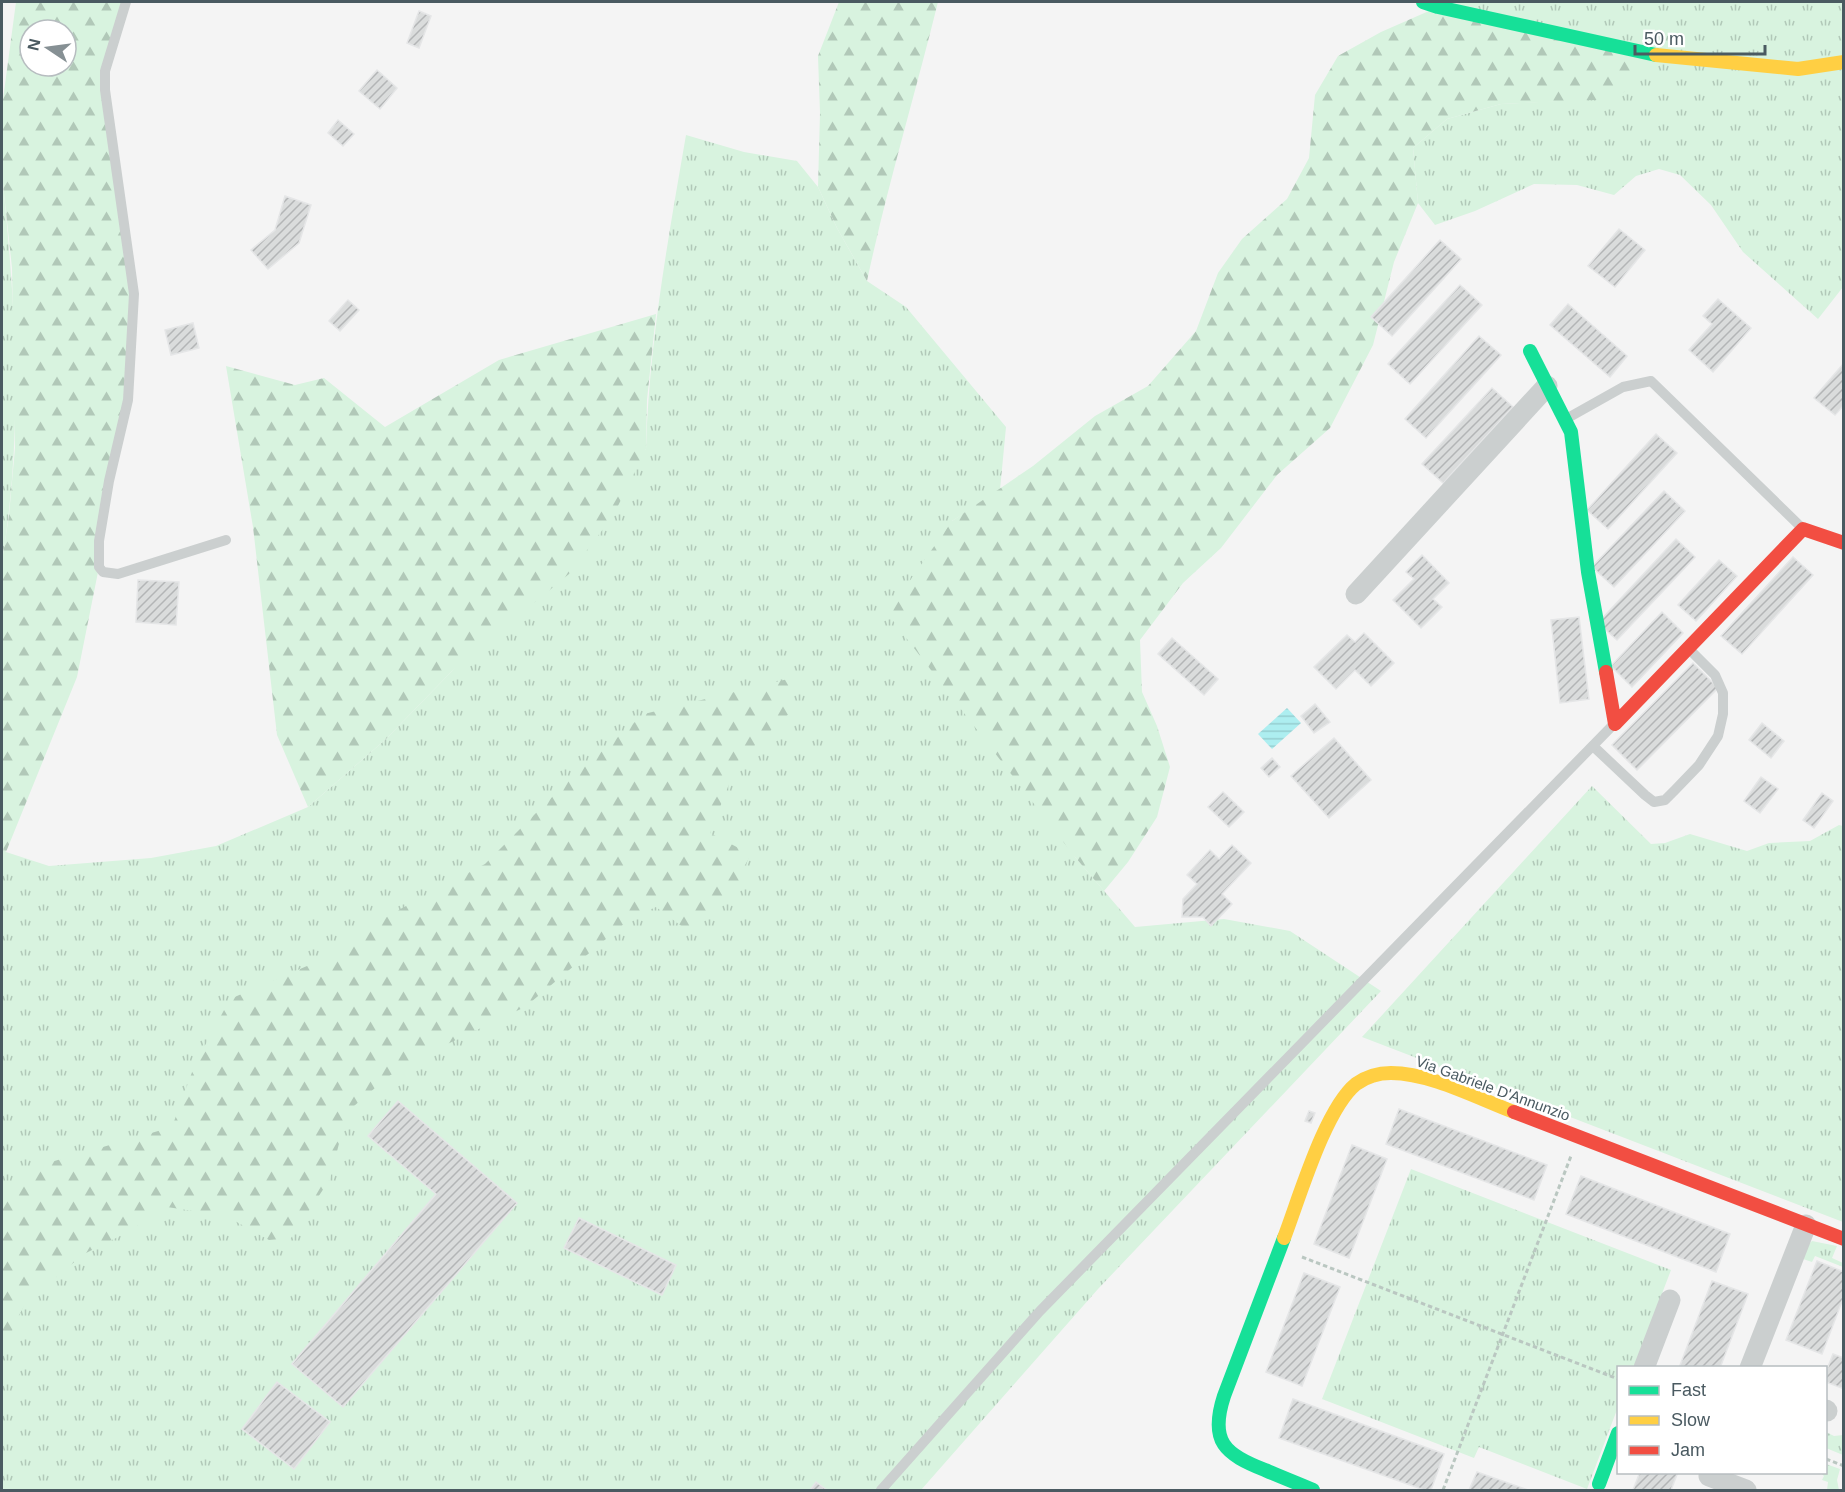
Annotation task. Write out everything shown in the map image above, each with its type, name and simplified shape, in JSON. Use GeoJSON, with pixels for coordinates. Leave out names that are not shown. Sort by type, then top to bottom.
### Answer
{"type":"FeatureCollection","features":[{"type":"Feature","properties":{"kind":"street"},"geometry":{"type":"LineString","coordinates":[[1423,2],[1656,55],[1798,69],[1844,62]]}},
{"type":"Feature","properties":{"kind":"street"},"geometry":{"type":"LineString","coordinates":[[1530,351],[1570,432],[1588,572],[1615,724]]}},
{"type":"Feature","properties":{"kind":"street"},"geometry":{"type":"LineString","coordinates":[[1356,594],[1547,386]]}},
{"type":"Feature","properties":{"kind":"street"},"geometry":{"type":"LineString","coordinates":[[1615,724],[1803,529],[1844,543]]}},
{"type":"Feature","properties":{"kind":"street","name":"Via Gabriele D'Annunzio"},"geometry":{"type":"LineString","coordinates":[[1313,1491],[1239,1460],[1225,1448],[1218,1435],[1217,1427],[1221,1403],[1333,1115],[1352,1088],[1369,1076],[1391,1072],[1431,1080],[1844,1239]]}},
{"type":"Feature","properties":{"kind":"street"},"geometry":{"type":"LineString","coordinates":[[1751,1366],[1806,1224]]}},
{"type":"Feature","properties":{"kind":"street"},"geometry":{"type":"LineString","coordinates":[[1645,1366],[1670,1300]]}},
{"type":"Feature","properties":{"kind":"street"},"geometry":{"type":"LineString","coordinates":[[1599,1484],[1617,1435]]}},
{"type":"Feature","properties":{"kind":"street"},"geometry":{"type":"LineString","coordinates":[[1707,1480],[1746,1491]]}},
{"type":"Feature","properties":{"kind":"lane"},"geometry":{"type":"LineString","coordinates":[[126,2],[105,71],[105,90],[134,294],[133,338],[128,400],[109,481],[99,541],[99,567],[103,572],[118,574],[226,540]]}},
{"type":"Feature","properties":{"kind":"lane"},"geometry":{"type":"LineString","coordinates":[[1565,420],[1623,387],[1651,381],[1803,529]]}},
{"type":"Feature","properties":{"kind":"lane"},"geometry":{"type":"LineString","coordinates":[[1593,746],[1654,802],[1665,800],[1700,765],[1718,736],[1723,714],[1724,693],[1715,675],[1688,649]]}},
{"type":"Feature","properties":{"kind":"lane"},"geometry":{"type":"LineString","coordinates":[[881,1491],[1040,1311],[1615,724]]}},
{"type":"Feature","properties":{"kind":"path"},"geometry":{"type":"LineString","coordinates":[[1443,1491],[1579,1137]]}},
{"type":"Feature","properties":{"kind":"path"},"geometry":{"type":"LineString","coordinates":[[1280,1249],[1617,1379]]}},
{"type":"Feature","properties":{"kind":"path"},"geometry":{"type":"LineString","coordinates":[[1827,1459],[1844,1466]]}},
{"type":"Feature","properties":{"kind":"green space"},"geometry":{"type":"Polygon","coordinates":[[[16,2],[126,2],[105,71],[134,294],[133,337],[99,567],[77,677],[6,852],[2,847],[2,561],[15,448],[12,268],[3,184],[2,107],[16,2]]]}},
{"type":"Feature","properties":{"kind":"green space"},"geometry":{"type":"Polygon","coordinates":[[[839,2],[938,2],[867,281],[837,228],[818,187],[820,113],[818,56],[839,2]]]}},
{"type":"Feature","properties":{"kind":"green space"},"geometry":{"type":"Polygon","coordinates":[[[1423,2],[1843,2],[1843,287],[1818,319],[1743,252],[1711,205],[1680,175],[1659,169],[1636,176],[1614,195],[1577,185],[1534,184],[1475,211],[1435,225],[1418,203],[1413,148],[1447,119],[1501,104],[1558,101],[1423,2]]]}},
{"type":"Feature","properties":{"kind":"green space"},"geometry":{"type":"Polygon","coordinates":[[[1438,7],[1656,55],[1618,99],[1501,104],[1447,119],[1413,148],[1418,203],[1394,262],[1373,345],[1330,428],[1277,475],[1221,548],[1183,583],[1140,640],[1142,692],[1157,726],[1170,767],[1157,817],[1128,862],[1104,891],[1075,857],[887,613],[952,521],[1033,466],[1095,416],[1148,386],[1196,331],[1218,273],[1242,239],[1287,199],[1309,158],[1315,95],[1338,56],[1381,32],[1438,7]]]}},
{"type":"Feature","properties":{"kind":"green space"},"geometry":{"type":"Polygon","coordinates":[[[686,135],[744,152],[797,161],[818,187],[837,228],[867,281],[906,307],[1006,427],[1000,490],[952,521],[1075,857],[1135,927],[1224,919],[1290,931],[1381,991],[1098,1289],[921,1490],[2,1490],[2,847],[6,852],[49,866],[151,858],[216,846],[308,807],[386,739],[452,671],[646,449],[655,331],[686,135]]]}},
{"type":"Feature","properties":{"kind":"green space"},"geometry":{"type":"Polygon","coordinates":[[[2,183],[14,326],[15,420],[9,514],[2,561],[2,183]]]}},
{"type":"Feature","properties":{"kind":"green space"},"geometry":{"type":"Polygon","coordinates":[[[656,314],[647,400],[646,449],[613,516],[569,574],[452,671],[386,739],[308,807],[277,735],[253,527],[226,366],[295,385],[324,378],[385,427],[499,360],[656,314]]]}},
{"type":"Feature","properties":{"kind":"green space"},"geometry":{"type":"Polygon","coordinates":[[[788,679],[792,711],[738,761],[710,833],[750,854],[738,886],[688,931],[656,907],[631,918],[525,1007],[437,1049],[389,1076],[347,1112],[330,1179],[291,1238],[269,1240],[226,1216],[167,1207],[126,1233],[84,1254],[25,1303],[2,1353],[2,1203],[51,1162],[172,1127],[195,1064],[230,999],[321,960],[391,914],[485,864],[570,779],[644,714],[788,679]]]}},
{"type":"Feature","properties":{"kind":"green space"},"geometry":{"type":"Polygon","coordinates":[[[1592,786],[1651,844],[1665,843],[1690,834],[1747,851],[1769,843],[1810,841],[1839,825],[1843,826],[1843,1222],[1362,1037],[1592,786]]]}},
{"type":"Feature","properties":{"kind":"green space"},"geometry":{"type":"Polygon","coordinates":[[[1411,1169],[1671,1270],[1634,1366],[1617,1366],[1617,1410],[1587,1489],[1479,1447],[1474,1458],[1322,1399],[1411,1169]]]}},
{"type":"Feature","properties":{"kind":"green space"},"geometry":{"type":"Polygon","coordinates":[[[1812,1241],[1837,1246],[1832,1258],[1843,1263],[1843,1267],[1815,1256],[1812,1262],[1803,1259],[1812,1241]]]}},
{"type":"Feature","properties":{"kind":"green space"},"geometry":{"type":"Polygon","coordinates":[[[1827,1432],[1834,1436],[1843,1435],[1843,1455],[1827,1448],[1827,1432]]]}},
{"type":"Feature","properties":{"kind":"green space"},"geometry":{"type":"Polygon","coordinates":[[[1827,1464],[1840,1469],[1837,1480],[1839,1490],[1827,1490],[1828,1482],[1822,1480],[1824,1476],[1822,1474],[1827,1474],[1827,1464]]]}},
{"type":"Feature","properties":{"kind":"water"},"geometry":{"type":"Polygon","coordinates":[[[1287,708],[1301,723],[1272,749],[1258,734],[1287,708]]]}},
{"type":"Feature","properties":{"kind":"building"},"geometry":{"type":"Polygon","coordinates":[[[419,11],[431,16],[419,48],[407,43],[419,11]]]}},
{"type":"Feature","properties":{"kind":"building"},"geometry":{"type":"Polygon","coordinates":[[[377,70],[397,88],[380,109],[359,91],[377,70]]]}},
{"type":"Feature","properties":{"kind":"building"},"geometry":{"type":"Polygon","coordinates":[[[338,120],[354,134],[343,146],[328,133],[338,120]]]}},
{"type":"Feature","properties":{"kind":"building"},"geometry":{"type":"Polygon","coordinates":[[[285,196],[311,205],[299,243],[268,269],[251,250],[275,230],[285,196]]]}},
{"type":"Feature","properties":{"kind":"building"},"geometry":{"type":"Polygon","coordinates":[[[1619,229],[1645,250],[1615,287],[1588,266],[1619,229]]]}},
{"type":"Feature","properties":{"kind":"building"},"geometry":{"type":"Polygon","coordinates":[[[1440,240],[1461,259],[1392,336],[1371,317],[1440,240]]]}},
{"type":"Feature","properties":{"kind":"building"},"geometry":{"type":"Polygon","coordinates":[[[1460,285],[1482,305],[1410,384],[1388,364],[1460,285]]]}},
{"type":"Feature","properties":{"kind":"building"},"geometry":{"type":"Polygon","coordinates":[[[1718,299],[1751,328],[1713,372],[1689,350],[1712,324],[1703,316],[1718,299]]]}},
{"type":"Feature","properties":{"kind":"building"},"geometry":{"type":"Polygon","coordinates":[[[348,300],[359,310],[340,331],[329,321],[348,300]]]}},
{"type":"Feature","properties":{"kind":"building"},"geometry":{"type":"Polygon","coordinates":[[[1568,304],[1627,356],[1610,377],[1550,325],[1568,304]]]}},
{"type":"Feature","properties":{"kind":"building"},"geometry":{"type":"Polygon","coordinates":[[[193,323],[199,348],[171,355],[165,330],[193,323]]]}},
{"type":"Feature","properties":{"kind":"building"},"geometry":{"type":"Polygon","coordinates":[[[1479,336],[1501,355],[1426,438],[1405,419],[1479,336]]]}},
{"type":"Feature","properties":{"kind":"building"},"geometry":{"type":"Polygon","coordinates":[[[1844,363],[1844,405],[1835,415],[1814,398],[1844,363]]]}},
{"type":"Feature","properties":{"kind":"building"},"geometry":{"type":"Polygon","coordinates":[[[1492,388],[1513,407],[1443,483],[1422,464],[1492,388]]]}},
{"type":"Feature","properties":{"kind":"building"},"geometry":{"type":"Polygon","coordinates":[[[1656,434],[1677,453],[1608,529],[1587,510],[1656,434]]]}},
{"type":"Feature","properties":{"kind":"building"},"geometry":{"type":"Polygon","coordinates":[[[1664,491],[1685,511],[1614,587],[1592,567],[1664,491]]]}},
{"type":"Feature","properties":{"kind":"building"},"geometry":{"type":"Polygon","coordinates":[[[1676,539],[1695,557],[1617,640],[1598,623],[1676,539]]]}},
{"type":"Feature","properties":{"kind":"building"},"geometry":{"type":"Polygon","coordinates":[[[1422,555],[1449,583],[1433,599],[1442,607],[1421,628],[1393,600],[1414,579],[1406,572],[1422,555]]]}},
{"type":"Feature","properties":{"kind":"building"},"geometry":{"type":"Polygon","coordinates":[[[1793,557],[1813,575],[1742,654],[1721,636],[1793,557]]]}},
{"type":"Feature","properties":{"kind":"building"},"geometry":{"type":"Polygon","coordinates":[[[1719,560],[1737,576],[1696,621],[1678,605],[1719,560]]]}},
{"type":"Feature","properties":{"kind":"building"},"geometry":{"type":"Polygon","coordinates":[[[138,580],[179,582],[176,625],[136,622],[138,580]]]}},
{"type":"Feature","properties":{"kind":"building"},"geometry":{"type":"Polygon","coordinates":[[[1662,612],[1683,633],[1632,687],[1611,666],[1662,612]]]}},
{"type":"Feature","properties":{"kind":"building"},"geometry":{"type":"Polygon","coordinates":[[[1579,617],[1589,699],[1560,703],[1551,620],[1579,617]]]}},
{"type":"Feature","properties":{"kind":"building"},"geometry":{"type":"Polygon","coordinates":[[[1364,633],[1394,663],[1371,686],[1355,670],[1336,689],[1314,667],[1347,635],[1355,642],[1364,633]]]}},
{"type":"Feature","properties":{"kind":"building"},"geometry":{"type":"Polygon","coordinates":[[[1172,638],[1218,679],[1204,695],[1158,654],[1172,638]]]}},
{"type":"Feature","properties":{"kind":"building"},"geometry":{"type":"Polygon","coordinates":[[[1693,663],[1718,688],[1637,770],[1612,745],[1693,663]]]}},
{"type":"Feature","properties":{"kind":"building"},"geometry":{"type":"Polygon","coordinates":[[[1315,704],[1330,722],[1314,733],[1301,716],[1315,704]]]}},
{"type":"Feature","properties":{"kind":"building"},"geometry":{"type":"Polygon","coordinates":[[[1762,723],[1784,741],[1771,758],[1749,740],[1762,723]]]}},
{"type":"Feature","properties":{"kind":"building"},"geometry":{"type":"Polygon","coordinates":[[[1334,738],[1371,780],[1329,818],[1291,776],[1334,738]]]}},
{"type":"Feature","properties":{"kind":"building"},"geometry":{"type":"Polygon","coordinates":[[[1272,758],[1280,767],[1269,777],[1261,768],[1272,758]]]}},
{"type":"Feature","properties":{"kind":"building"},"geometry":{"type":"Polygon","coordinates":[[[1761,777],[1778,789],[1760,813],[1744,801],[1761,777]]]}},
{"type":"Feature","properties":{"kind":"building"},"geometry":{"type":"Polygon","coordinates":[[[1223,792],[1244,812],[1229,827],[1208,807],[1223,792]]]}},
{"type":"Feature","properties":{"kind":"building"},"geometry":{"type":"Polygon","coordinates":[[[1822,793],[1833,801],[1814,828],[1803,820],[1822,793]]]}},
{"type":"Feature","properties":{"kind":"building"},"geometry":{"type":"Polygon","coordinates":[[[1232,845],[1251,863],[1222,894],[1232,904],[1211,926],[1203,917],[1182,917],[1183,899],[1197,884],[1187,875],[1210,850],[1219,859],[1232,845]]]}},
{"type":"Feature","properties":{"kind":"building"},"geometry":{"type":"Polygon","coordinates":[[[398,1101],[517,1203],[343,1407],[292,1364],[436,1194],[368,1136],[398,1101]]]}},
{"type":"Feature","properties":{"kind":"building"},"geometry":{"type":"Polygon","coordinates":[[[1399,1109],[1547,1165],[1534,1200],[1386,1144],[1399,1109]]]}},
{"type":"Feature","properties":{"kind":"building"},"geometry":{"type":"Polygon","coordinates":[[[1309,1111],[1315,1113],[1311,1123],[1305,1121],[1309,1111]]]}},
{"type":"Feature","properties":{"kind":"building"},"geometry":{"type":"Polygon","coordinates":[[[1352,1145],[1387,1159],[1349,1258],[1314,1244],[1352,1145]]]}},
{"type":"Feature","properties":{"kind":"building"},"geometry":{"type":"Polygon","coordinates":[[[1581,1176],[1730,1234],[1716,1272],[1566,1214],[1581,1176]]]}},
{"type":"Feature","properties":{"kind":"building"},"geometry":{"type":"Polygon","coordinates":[[[579,1218],[676,1265],[662,1295],[564,1248],[579,1218]]]}},
{"type":"Feature","properties":{"kind":"building"},"geometry":{"type":"Polygon","coordinates":[[[1817,1261],[1844,1272],[1844,1296],[1822,1354],[1786,1340],[1817,1261]]]}},
{"type":"Feature","properties":{"kind":"building"},"geometry":{"type":"Polygon","coordinates":[[[1304,1273],[1340,1287],[1302,1386],[1266,1372],[1304,1273]]]}},
{"type":"Feature","properties":{"kind":"building"},"geometry":{"type":"Polygon","coordinates":[[[1712,1281],[1748,1294],[1721,1366],[1680,1366],[1712,1281]]]}},
{"type":"Feature","properties":{"kind":"building"},"geometry":{"type":"Polygon","coordinates":[[[1833,1354],[1844,1358],[1844,1389],[1827,1382],[1827,1369],[1833,1354]]]}},
{"type":"Feature","properties":{"kind":"building"},"geometry":{"type":"Polygon","coordinates":[[[277,1382],[330,1422],[294,1469],[242,1429],[277,1382]]]}},
{"type":"Feature","properties":{"kind":"building"},"geometry":{"type":"Polygon","coordinates":[[[1293,1399],[1444,1454],[1431,1490],[1424,1490],[1279,1438],[1293,1399]]]}},
{"type":"Feature","properties":{"kind":"building"},"geometry":{"type":"Polygon","coordinates":[[[1477,1472],[1528,1490],[1469,1490],[1477,1472]]]}},
{"type":"Feature","properties":{"kind":"building"},"geometry":{"type":"Polygon","coordinates":[[[1639,1474],[1677,1474],[1671,1490],[1633,1490],[1639,1474]]]}},
{"type":"Feature","properties":{"kind":"building"},"geometry":{"type":"Polygon","coordinates":[[[816,1482],[827,1490],[810,1490],[816,1482]]]}},
{"type":"Feature","properties":{"kind":"traffic: fast"},"geometry":{"type":"LineString","coordinates":[[1423,2],[1656,55]]}},
{"type":"Feature","properties":{"kind":"traffic: fast"},"geometry":{"type":"LineString","coordinates":[[1530,351],[1571,432],[1588,572],[1606,672]]}},
{"type":"Feature","properties":{"kind":"traffic: fast"},"geometry":{"type":"LineString","coordinates":[[1284,1238],[1224,1396],[1218,1425],[1220,1435],[1230,1452],[1251,1464],[1313,1490]]}},
{"type":"Feature","properties":{"kind":"traffic: fast"},"geometry":{"type":"LineString","coordinates":[[1599,1484],[1617,1436]]}},
{"type":"Feature","properties":{"kind":"traffic: slow"},"geometry":{"type":"LineString","coordinates":[[1656,55],[1798,69],[1844,62]]}},
{"type":"Feature","properties":{"kind":"traffic: slow"},"geometry":{"type":"LineString","coordinates":[[1284,1238],[1314,1156],[1334,1113],[1345,1096],[1364,1079],[1386,1073],[1421,1077],[1453,1087],[1514,1112]]}},
{"type":"Feature","properties":{"kind":"traffic: jam"},"geometry":{"type":"LineString","coordinates":[[1606,672],[1615,724],[1803,529],[1844,543]]}},
{"type":"Feature","properties":{"kind":"traffic: jam"},"geometry":{"type":"LineString","coordinates":[[1514,1112],[1844,1239]]}}]}
